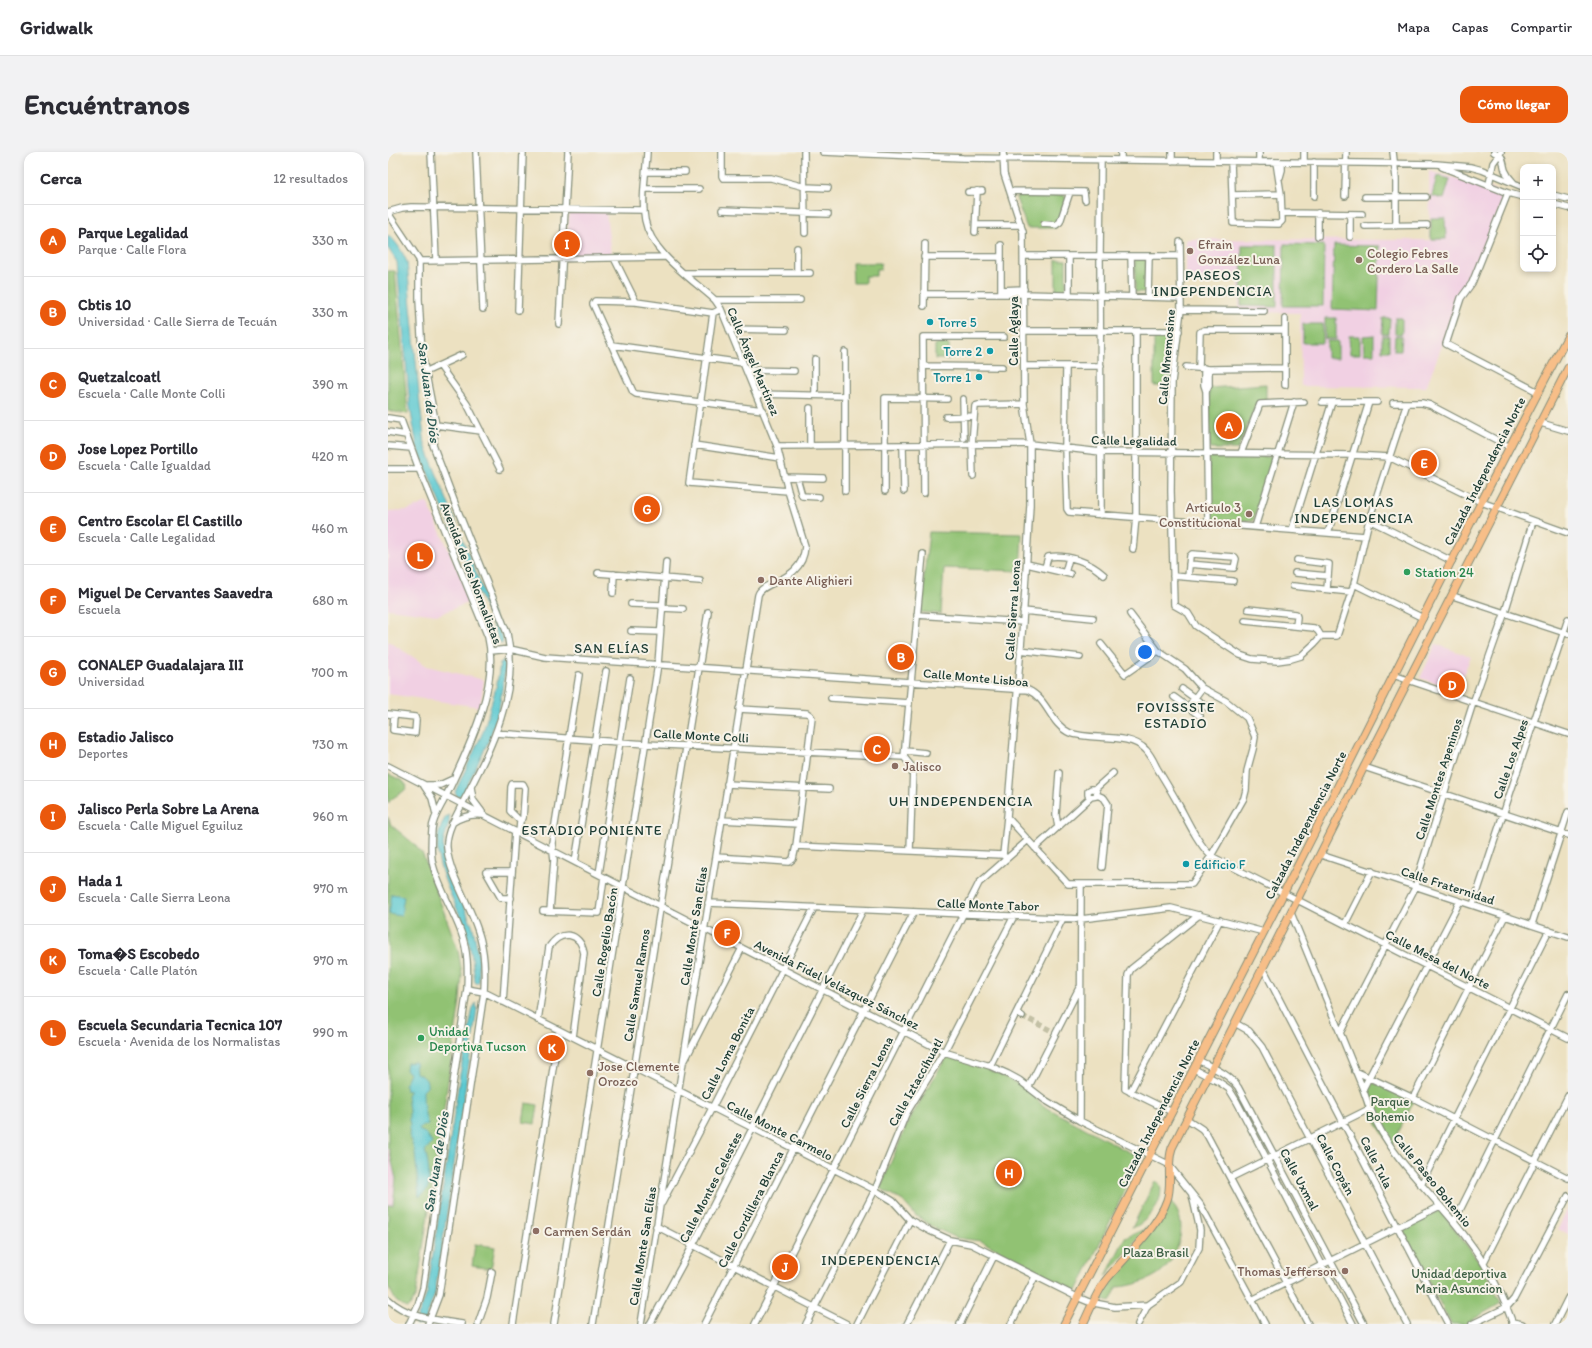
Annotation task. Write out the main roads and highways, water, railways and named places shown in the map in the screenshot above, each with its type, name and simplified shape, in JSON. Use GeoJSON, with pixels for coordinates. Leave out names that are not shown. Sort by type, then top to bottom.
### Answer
{"type":"FeatureCollection","features":[{"type":"Feature","properties":{"kind":"main road","name":"Calzada Independencia Norte"},"geometry":{"type":"LineString","coordinates":[[1064,1324],[1099,1252],[1284,893],[1481,502],[1568,336]]}},
{"type":"Feature","properties":{"kind":"main road","name":"Calzada Independencia Norte"},"geometry":{"type":"LineString","coordinates":[[1083,1324],[1104,1282],[1151,1226],[1164,1206],[1169,1190],[1168,1164],[1172,1148],[1321,855],[1364,767],[1567,371]]}},
{"type":"Feature","properties":{"kind":"water"},"geometry":{"type":"Polygon","coordinates":[[[388,235],[399,247],[407,262],[425,445],[503,640],[502,644],[499,641],[417,447],[410,407],[397,262],[388,248],[388,235]]]}},
{"type":"Feature","properties":{"kind":"water"},"geometry":{"type":"Polygon","coordinates":[[[503,660],[506,665],[499,708],[490,738],[463,794],[457,797],[455,792],[483,732],[497,684],[500,664],[503,660]]]}},
{"type":"Feature","properties":{"kind":"water"},"geometry":{"type":"Polygon","coordinates":[[[449,815],[443,843],[444,855],[473,928],[479,958],[479,982],[477,984],[475,982],[471,950],[466,931],[440,866],[438,839],[441,827],[449,815]]]}},
{"type":"Feature","properties":{"kind":"water"},"geometry":{"type":"Polygon","coordinates":[[[392,894],[404,896],[401,916],[389,914],[392,894]]]}},
{"type":"Feature","properties":{"kind":"water"},"geometry":{"type":"Polygon","coordinates":[[[476,1003],[477,1009],[435,1294],[424,1324],[415,1324],[427,1293],[460,1074],[473,1008],[476,1003]]]}},
{"type":"Feature","properties":{"kind":"water"},"geometry":{"type":"Polygon","coordinates":[[[415,1062],[416,1073],[421,1075],[427,1082],[427,1087],[423,1091],[423,1095],[428,1125],[420,1127],[419,1130],[425,1133],[432,1143],[425,1151],[429,1170],[429,1182],[427,1190],[419,1197],[415,1152],[409,1135],[410,1123],[407,1095],[409,1090],[406,1091],[405,1084],[410,1073],[406,1070],[407,1063],[415,1062]]]}},
{"type":"Feature","properties":{"kind":"tunnel"},"geometry":{"type":"LineString","coordinates":[[1022,1016],[1052,1031]]}},
{"type":"Feature","properties":{"kind":"place","name":"Jalisco Perla Sobre La Arena"},"geometry":{"type":"Point","coordinates":[567,244]}},
{"type":"Feature","properties":{"kind":"place","name":"Efrain González Luna"},"geometry":{"type":"Point","coordinates":[1190,251]}},
{"type":"Feature","properties":{"kind":"place","name":"Colegio Febres Cordero La Salle"},"geometry":{"type":"Point","coordinates":[1359,260]}},
{"type":"Feature","properties":{"kind":"place","name":"Torre 5"},"geometry":{"type":"Point","coordinates":[930,322]}},
{"type":"Feature","properties":{"kind":"place","name":"Torre 2"},"geometry":{"type":"Point","coordinates":[990,351]}},
{"type":"Feature","properties":{"kind":"place","name":"Torre 1"},"geometry":{"type":"Point","coordinates":[979,377]}},
{"type":"Feature","properties":{"kind":"place","name":"Parque Legalidad"},"geometry":{"type":"Point","coordinates":[1229,426]}},
{"type":"Feature","properties":{"kind":"place","name":"Centro Escolar El Castillo"},"geometry":{"type":"Point","coordinates":[1424,463]}},
{"type":"Feature","properties":{"kind":"place","name":"CONALEP Guadalajara III"},"geometry":{"type":"Point","coordinates":[647,509]}},
{"type":"Feature","properties":{"kind":"place","name":"Articulo 3 Constitucional"},"geometry":{"type":"Point","coordinates":[1249,514]}},
{"type":"Feature","properties":{"kind":"place","name":"Escuela Secundaria Tecnica 107"},"geometry":{"type":"Point","coordinates":[420,556]}},
{"type":"Feature","properties":{"kind":"place","name":"Station 24"},"geometry":{"type":"Point","coordinates":[1407,572]}},
{"type":"Feature","properties":{"kind":"place","name":"Dante Alighieri"},"geometry":{"type":"Point","coordinates":[761,580]}},
{"type":"Feature","properties":{"kind":"place","name":"Cbtis 10"},"geometry":{"type":"Point","coordinates":[901,657]}},
{"type":"Feature","properties":{"kind":"place","name":"Jose Lopez Portillo"},"geometry":{"type":"Point","coordinates":[1452,685]}},
{"type":"Feature","properties":{"kind":"place","name":"Quetzalcoatl"},"geometry":{"type":"Point","coordinates":[877,749]}},
{"type":"Feature","properties":{"kind":"place","name":"Jalisco"},"geometry":{"type":"Point","coordinates":[895,766]}},
{"type":"Feature","properties":{"kind":"place","name":"Edificio F"},"geometry":{"type":"Point","coordinates":[1186,864]}},
{"type":"Feature","properties":{"kind":"place","name":"Miguel De Cervantes Saavedra"},"geometry":{"type":"Point","coordinates":[727,933]}},
{"type":"Feature","properties":{"kind":"place","name":"Unidad Deportiva Tucson"},"geometry":{"type":"Point","coordinates":[421,1038]}},
{"type":"Feature","properties":{"kind":"place","name":"Toma�S Escobedo"},"geometry":{"type":"Point","coordinates":[552,1048]}},
{"type":"Feature","properties":{"kind":"place","name":"Jose Clemente Orozco"},"geometry":{"type":"Point","coordinates":[590,1073]}},
{"type":"Feature","properties":{"kind":"place","name":"Estadio Jalisco"},"geometry":{"type":"Point","coordinates":[1009,1173]}},
{"type":"Feature","properties":{"kind":"place","name":"Carmen Serdán"},"geometry":{"type":"Point","coordinates":[536,1231]}},
{"type":"Feature","properties":{"kind":"place","name":"Hada 1"},"geometry":{"type":"Point","coordinates":[785,1267]}},
{"type":"Feature","properties":{"kind":"place","name":"Thomas Jefferson"},"geometry":{"type":"Point","coordinates":[1345,1271]}},
{"type":"Feature","properties":{"kind":"district","name":"PASEOS INDEPENDENCIA"},"geometry":{"type":"Point","coordinates":[1213,284]}},
{"type":"Feature","properties":{"kind":"district","name":"LAS LOMAS INDEPENDENCIA"},"geometry":{"type":"Point","coordinates":[1354,510]}},
{"type":"Feature","properties":{"kind":"district","name":"SAN ELÍAS"},"geometry":{"type":"Point","coordinates":[612,648]}},
{"type":"Feature","properties":{"kind":"district","name":"FOVISSSTE ESTADIO"},"geometry":{"type":"Point","coordinates":[1176,716]}},
{"type":"Feature","properties":{"kind":"district","name":"UH INDEPENDENCIA"},"geometry":{"type":"Point","coordinates":[961,801]}},
{"type":"Feature","properties":{"kind":"district","name":"ESTADIO PONIENTE"},"geometry":{"type":"Point","coordinates":[592,830]}},
{"type":"Feature","properties":{"kind":"district","name":"INDEPENDENCIA"},"geometry":{"type":"Point","coordinates":[881,1260]}},
{"type":"Feature","properties":{"kind":"water label","name":"San Juan de Diós"},"geometry":{"type":"Point","coordinates":[429,392]}},
{"type":"Feature","properties":{"kind":"water label","name":"San Juan de Diós"},"geometry":{"type":"Point","coordinates":[436,1162]}},
{"type":"Feature","properties":{"kind":"park label","name":"Parque Bohemio"},"geometry":{"type":"Point","coordinates":[1390,1108]}},
{"type":"Feature","properties":{"kind":"park label","name":"Plaza Brasil"},"geometry":{"type":"Point","coordinates":[1156,1252]}},
{"type":"Feature","properties":{"kind":"park label","name":"Unidad deportiva Maria Asuncion"},"geometry":{"type":"Point","coordinates":[1459,1280]}}]}
